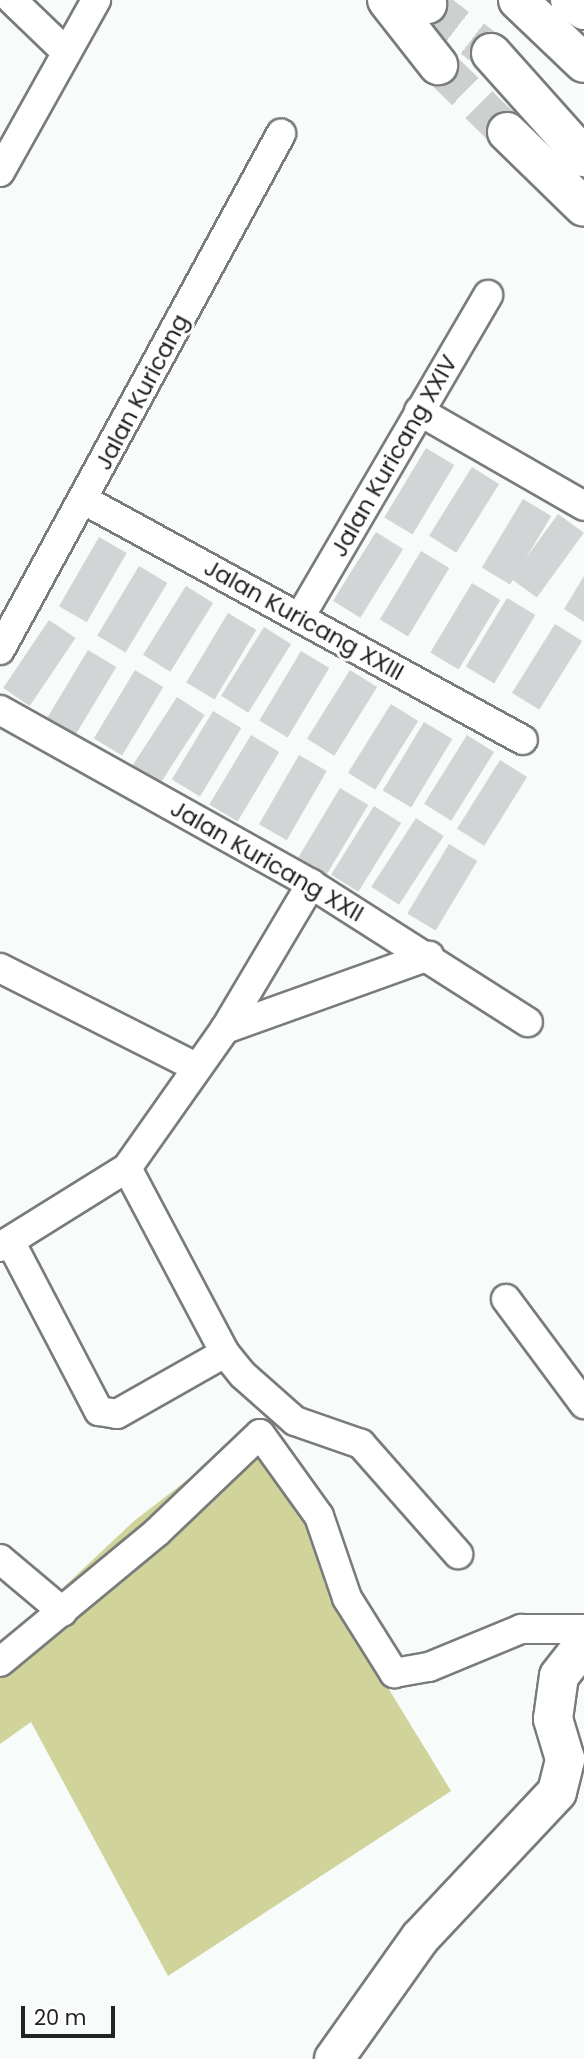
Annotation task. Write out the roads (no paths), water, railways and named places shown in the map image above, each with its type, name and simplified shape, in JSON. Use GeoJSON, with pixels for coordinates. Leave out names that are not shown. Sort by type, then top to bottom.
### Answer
{"type":"FeatureCollection","features":[{"type":"Feature","properties":{"kind":"main road"},"geometry":{"type":"LineString","coordinates":[[387,0],[438,65]]}},
{"type":"Feature","properties":{"kind":"main road"},"geometry":{"type":"LineString","coordinates":[[518,0],[584,63]]}},
{"type":"Feature","properties":{"kind":"main road"},"geometry":{"type":"LineString","coordinates":[[570,0],[584,10]]}},
{"type":"Feature","properties":{"kind":"main road"},"geometry":{"type":"LineString","coordinates":[[491,53],[584,157]]}},
{"type":"Feature","properties":{"kind":"main road"},"geometry":{"type":"LineString","coordinates":[[507,132],[584,206]]}},
{"type":"Feature","properties":{"kind":"main road"},"geometry":{"type":"LineString","coordinates":[[334,2059],[420,1938],[557,1792],[565,1759],[552,1718],[559,1676],[584,1644]]}},
{"type":"Feature","properties":{"kind":"street"},"geometry":{"type":"LineString","coordinates":[[12,0],[66,52]]}},
{"type":"Feature","properties":{"kind":"street"},"geometry":{"type":"LineString","coordinates":[[0,172],[96,0]]}},
{"type":"Feature","properties":{"kind":"street","name":"Jalan Kuricang"},"geometry":{"type":"LineString","coordinates":[[0,650],[281,134]]}},
{"type":"Feature","properties":{"kind":"street","name":"Jalan Kuricang XXIV"},"geometry":{"type":"LineString","coordinates":[[300,617],[488,295]]}},
{"type":"Feature","properties":{"kind":"street"},"geometry":{"type":"LineString","coordinates":[[419,411],[584,506]]}},
{"type":"Feature","properties":{"kind":"street","name":"Jalan Kuricang XXIII"},"geometry":{"type":"LineString","coordinates":[[84,500],[523,740]]}},
{"type":"Feature","properties":{"kind":"street","name":"Jalan Kuricang XXII"},"geometry":{"type":"LineString","coordinates":[[0,710],[311,884],[429,956],[528,1022]]}},
{"type":"Feature","properties":{"kind":"street"},"geometry":{"type":"LineString","coordinates":[[225,1353],[117,1414],[99,1411],[5,1244],[127,1168],[194,1066],[225,1028],[311,884]]}},
{"type":"Feature","properties":{"kind":"street"},"geometry":{"type":"LineString","coordinates":[[225,1028],[429,956]]}},
{"type":"Feature","properties":{"kind":"street"},"geometry":{"type":"LineString","coordinates":[[0,968],[194,1066]]}},
{"type":"Feature","properties":{"kind":"street"},"geometry":{"type":"LineString","coordinates":[[127,1168],[225,1353],[280,1411],[361,1444],[457,1554]]}},
{"type":"Feature","properties":{"kind":"street"},"geometry":{"type":"LineString","coordinates":[[506,1299],[584,1404]]}},
{"type":"Feature","properties":{"kind":"street"},"geometry":{"type":"LineString","coordinates":[[0,1662],[63,1612],[260,1434],[319,1516],[347,1598],[394,1673],[429,1667],[521,1629],[584,1629]]}},
{"type":"Feature","properties":{"kind":"street"},"geometry":{"type":"LineString","coordinates":[[0,1559],[63,1612]]}},
{"type":"Feature","properties":{"kind":"tunnel"},"geometry":{"type":"LineString","coordinates":[[427,4],[491,53]]}},
{"type":"Feature","properties":{"kind":"tunnel"},"geometry":{"type":"LineString","coordinates":[[438,65],[507,132]]}}]}
